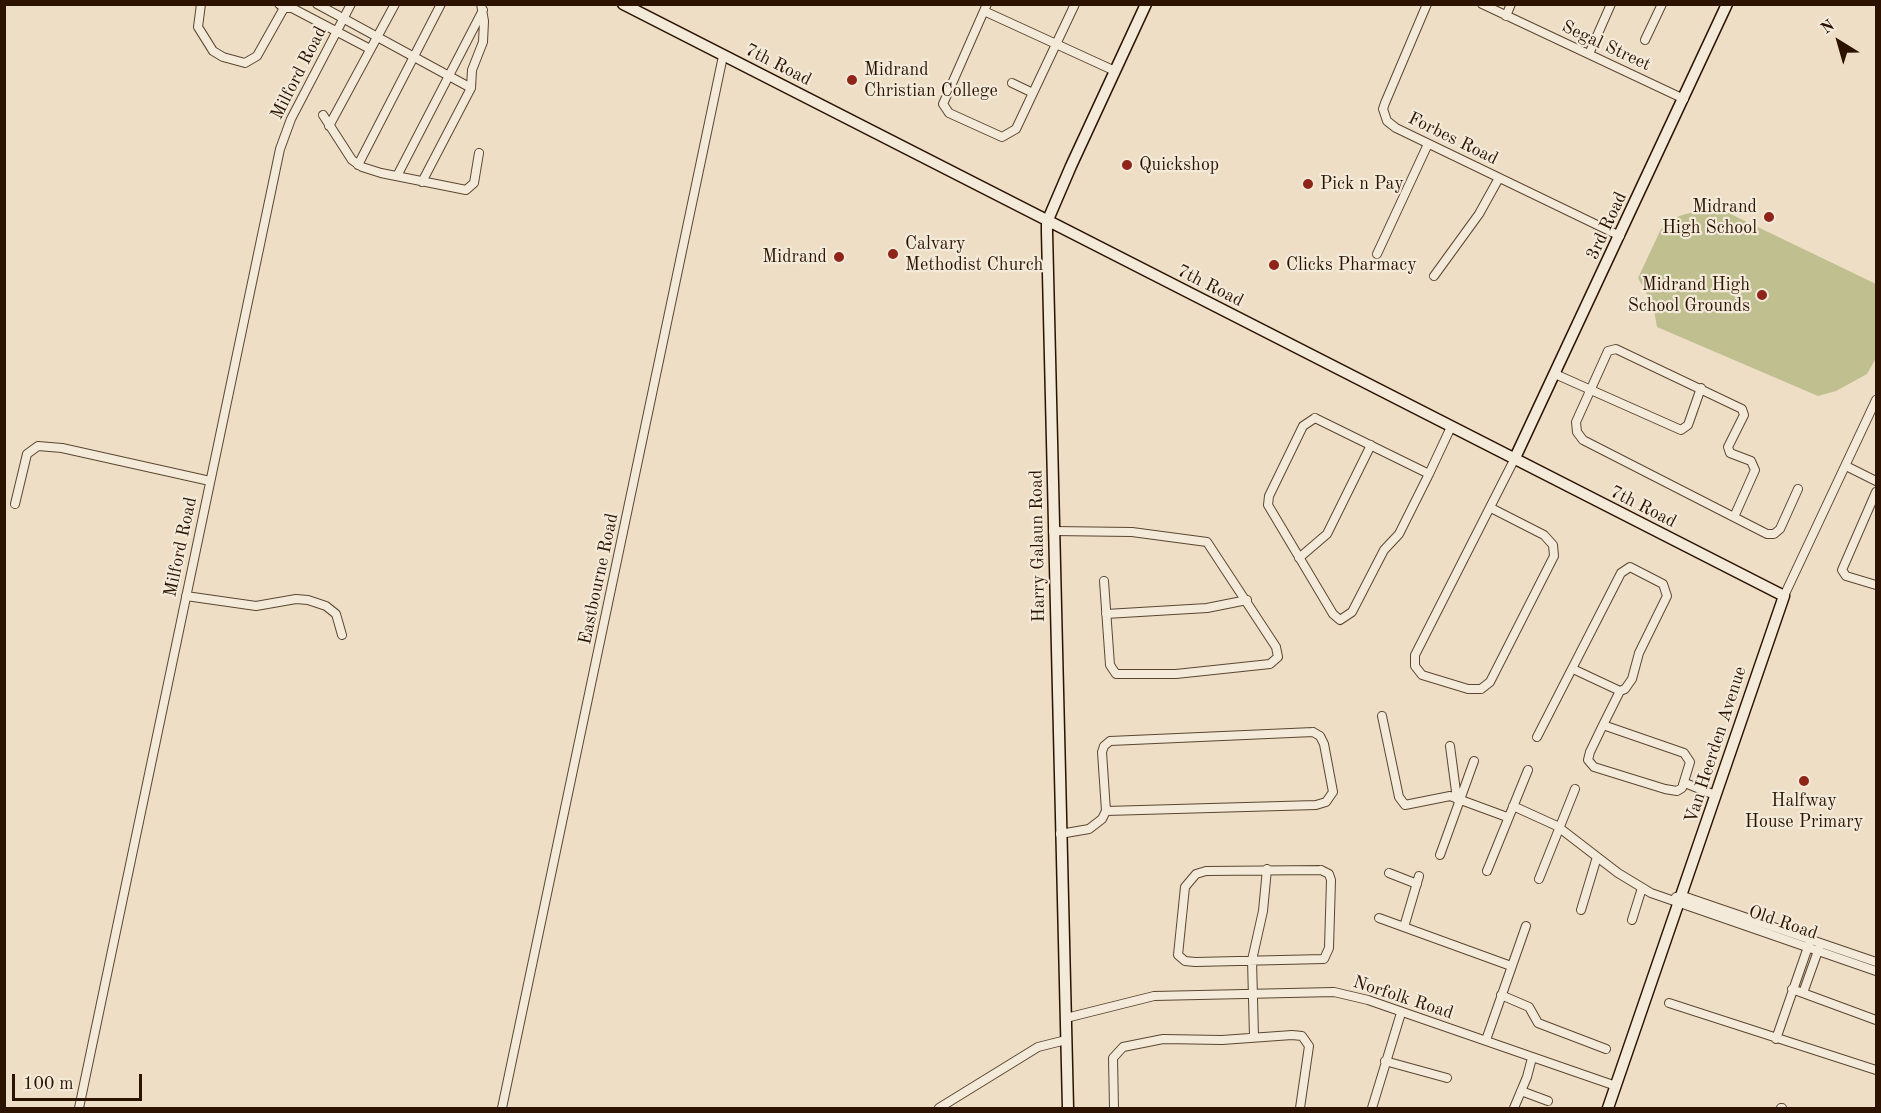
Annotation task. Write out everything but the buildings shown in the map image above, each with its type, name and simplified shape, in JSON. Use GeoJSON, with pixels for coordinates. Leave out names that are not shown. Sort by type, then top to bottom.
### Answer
{"type":"FeatureCollection","features":[{"type":"Feature","properties":{"kind":"street"},"geometry":{"type":"LineString","coordinates":[[201,4],[198,27],[213,51],[222,57],[245,63],[257,56],[288,6],[370,49]]}},
{"type":"Feature","properties":{"kind":"street"},"geometry":{"type":"LineString","coordinates":[[317,4],[412,58],[471,88]]}},
{"type":"Feature","properties":{"kind":"street","name":"Milford Road"},"geometry":{"type":"LineString","coordinates":[[79,1108],[280,149],[291,119],[351,4]]}},
{"type":"Feature","properties":{"kind":"street"},"geometry":{"type":"LineString","coordinates":[[329,126],[395,4]]}},
{"type":"Feature","properties":{"kind":"street"},"geometry":{"type":"LineString","coordinates":[[358,165],[441,4]]}},
{"type":"Feature","properties":{"kind":"street","name":"7th Road"},"geometry":{"type":"LineString","coordinates":[[623,4],[1784,596]]}},
{"type":"Feature","properties":{"kind":"street"},"geometry":{"type":"LineString","coordinates":[[1075,4],[1055,45],[1016,129],[1002,137],[955,117],[945,109],[943,99],[986,8],[1055,45],[1115,71]]}},
{"type":"Feature","properties":{"kind":"street","name":"Harry Galaun Road"},"geometry":{"type":"LineString","coordinates":[[1068,1108],[1047,222],[1146,4]]}},
{"type":"Feature","properties":{"kind":"street","name":"Forbes Road"},"geometry":{"type":"LineString","coordinates":[[1427,4],[1383,109],[1392,125],[1620,236]]}},
{"type":"Feature","properties":{"kind":"street","name":"Segal Street"},"geometry":{"type":"LineString","coordinates":[[1482,4],[1684,99]]}},
{"type":"Feature","properties":{"kind":"street"},"geometry":{"type":"LineString","coordinates":[[1506,15],[1511,4]]}},
{"type":"Feature","properties":{"kind":"street"},"geometry":{"type":"LineString","coordinates":[[1589,54],[1611,4]]}},
{"type":"Feature","properties":{"kind":"street"},"geometry":{"type":"LineString","coordinates":[[1646,40],[1662,4]]}},
{"type":"Feature","properties":{"kind":"street","name":"3rd Road"},"geometry":{"type":"LineString","coordinates":[[1514,460],[1727,4]]}},
{"type":"Feature","properties":{"kind":"street"},"geometry":{"type":"LineString","coordinates":[[398,176],[482,7]]}},
{"type":"Feature","properties":{"kind":"street"},"geometry":{"type":"LineString","coordinates":[[422,182],[471,88],[472,70],[483,42],[482,7]]}},
{"type":"Feature","properties":{"kind":"street"},"geometry":{"type":"LineString","coordinates":[[321,23],[328,10]]}},
{"type":"Feature","properties":{"kind":"street"},"geometry":{"type":"LineString","coordinates":[[351,39],[357,27]]}},
{"type":"Feature","properties":{"kind":"street","name":"Eastbourne Road"},"geometry":{"type":"LineString","coordinates":[[502,1108],[723,56]]}},
{"type":"Feature","properties":{"kind":"street"},"geometry":{"type":"LineString","coordinates":[[1012,83],[1033,93]]}},
{"type":"Feature","properties":{"kind":"street"},"geometry":{"type":"LineString","coordinates":[[323,115],[358,165],[422,182],[461,190],[469,189],[474,183],[479,153]]}},
{"type":"Feature","properties":{"kind":"street"},"geometry":{"type":"LineString","coordinates":[[1377,254],[1428,144]]}},
{"type":"Feature","properties":{"kind":"street"},"geometry":{"type":"LineString","coordinates":[[1434,276],[1479,214],[1499,178]]}},
{"type":"Feature","properties":{"kind":"street"},"geometry":{"type":"LineString","coordinates":[[1734,517],[1755,472],[1752,462],[1730,453],[1728,447],[1744,413],[1735,404],[1616,349],[1605,354],[1576,422],[1576,432],[1583,440],[1767,534],[1774,534],[1780,529],[1798,489]]}},
{"type":"Feature","properties":{"kind":"street"},"geometry":{"type":"LineString","coordinates":[[1555,374],[1683,430],[1688,425],[1701,388]]}},
{"type":"Feature","properties":{"kind":"street","name":"Van Heerden Avenue"},"geometry":{"type":"LineString","coordinates":[[1608,1108],[1784,596],[1876,400]]}},
{"type":"Feature","properties":{"kind":"street"},"geometry":{"type":"LineString","coordinates":[[1429,474],[1320,419],[1309,420],[1303,426],[1268,500],[1271,512],[1335,617],[1340,620],[1352,612],[1384,550],[1400,534],[1429,474],[1451,427]]}},
{"type":"Feature","properties":{"kind":"street"},"geometry":{"type":"LineString","coordinates":[[1299,558],[1326,534],[1371,445]]}},
{"type":"Feature","properties":{"kind":"street"},"geometry":{"type":"LineString","coordinates":[[15,504],[27,454],[38,446],[62,448],[210,481]]}},
{"type":"Feature","properties":{"kind":"street"},"geometry":{"type":"LineString","coordinates":[[1491,508],[1544,535],[1553,545],[1554,556],[1490,682],[1481,689],[1468,689],[1422,675],[1414,660],[1514,460]]}},
{"type":"Feature","properties":{"kind":"street"},"geometry":{"type":"LineString","coordinates":[[1846,466],[1876,481]]}},
{"type":"Feature","properties":{"kind":"street"},"geometry":{"type":"LineString","coordinates":[[1876,492],[1842,570],[1846,576],[1876,585]]}},
{"type":"Feature","properties":{"kind":"street"},"geometry":{"type":"LineString","coordinates":[[1053,531],[1128,532],[1207,542],[1247,600],[1278,652],[1276,660],[1270,664],[1176,674],[1116,674],[1110,665],[1104,581]]}},
{"type":"Feature","properties":{"kind":"street"},"geometry":{"type":"LineString","coordinates":[[1537,737],[1621,573],[1627,568],[1634,568],[1663,584],[1667,596],[1639,653],[1632,679],[1625,689],[1620,691],[1603,725],[1590,752],[1588,760],[1594,767],[1672,791],[1680,790],[1685,783],[1690,762],[1684,753],[1603,725]]}},
{"type":"Feature","properties":{"kind":"street"},"geometry":{"type":"LineString","coordinates":[[186,596],[256,606],[296,599],[308,600],[326,606],[336,614],[342,635]]}},
{"type":"Feature","properties":{"kind":"street"},"geometry":{"type":"LineString","coordinates":[[1106,614],[1208,609],[1247,600]]}},
{"type":"Feature","properties":{"kind":"street"},"geometry":{"type":"LineString","coordinates":[[1573,669],[1620,691]]}},
{"type":"Feature","properties":{"kind":"street"},"geometry":{"type":"LineString","coordinates":[[1382,716],[1402,802],[1407,805],[1448,796],[1507,817]]}},
{"type":"Feature","properties":{"kind":"street"},"geometry":{"type":"LineString","coordinates":[[1060,834],[1089,829],[1102,819],[1106,811],[1102,752],[1107,743],[1114,739],[1313,732],[1320,736],[1324,744],[1333,792],[1330,798],[1317,805],[1106,811]]}},
{"type":"Feature","properties":{"kind":"street"},"geometry":{"type":"LineString","coordinates":[[1450,746],[1458,799]]}},
{"type":"Feature","properties":{"kind":"street"},"geometry":{"type":"LineString","coordinates":[[1440,855],[1458,799],[1474,761]]}},
{"type":"Feature","properties":{"kind":"street"},"geometry":{"type":"LineString","coordinates":[[1487,871],[1528,770]]}},
{"type":"Feature","properties":{"kind":"street"},"geometry":{"type":"LineString","coordinates":[[1685,783],[1715,795]]}},
{"type":"Feature","properties":{"kind":"street"},"geometry":{"type":"LineString","coordinates":[[1539,879],[1575,789]]}},
{"type":"Feature","properties":{"kind":"street","name":"Old Road"},"geometry":{"type":"LineString","coordinates":[[1513,806],[1560,828],[1642,888],[1809,944],[1876,962]]}},
{"type":"Feature","properties":{"kind":"street"},"geometry":{"type":"LineString","coordinates":[[1581,910],[1597,857]]}},
{"type":"Feature","properties":{"kind":"street"},"geometry":{"type":"LineString","coordinates":[[1254,1037],[1251,994],[1252,960],[1263,911],[1267,869]]}},
{"type":"Feature","properties":{"kind":"street"},"geometry":{"type":"LineString","coordinates":[[1267,869],[1321,870],[1329,874],[1331,880],[1327,956],[1322,960],[1252,960],[1195,962],[1180,958],[1177,950],[1185,887],[1191,877],[1206,871],[1267,869]]}},
{"type":"Feature","properties":{"kind":"street"},"geometry":{"type":"LineString","coordinates":[[1389,873],[1418,880],[1404,927]]}},
{"type":"Feature","properties":{"kind":"street"},"geometry":{"type":"LineString","coordinates":[[1632,920],[1642,888]]}},
{"type":"Feature","properties":{"kind":"street"},"geometry":{"type":"LineString","coordinates":[[1379,918],[1511,966]]}},
{"type":"Feature","properties":{"kind":"street"},"geometry":{"type":"LineString","coordinates":[[1486,1041],[1526,926]]}},
{"type":"Feature","properties":{"kind":"street"},"geometry":{"type":"LineString","coordinates":[[1776,1039],[1809,944]]}},
{"type":"Feature","properties":{"kind":"street"},"geometry":{"type":"LineString","coordinates":[[1803,993],[1819,947]]}},
{"type":"Feature","properties":{"kind":"street","name":"Old Road"},"geometry":{"type":"LineString","coordinates":[[1819,947],[1876,971]]}},
{"type":"Feature","properties":{"kind":"street"},"geometry":{"type":"LineString","coordinates":[[1792,989],[1876,1020]]}},
{"type":"Feature","properties":{"kind":"street","name":"Norfolk Road"},"geometry":{"type":"LineString","coordinates":[[1066,1018],[1154,996],[1334,992],[1368,1000],[1616,1086]]}},
{"type":"Feature","properties":{"kind":"street"},"geometry":{"type":"LineString","coordinates":[[1501,995],[1529,1007],[1538,1023],[1606,1049]]}},
{"type":"Feature","properties":{"kind":"street"},"geometry":{"type":"LineString","coordinates":[[1669,1004],[1876,1070]]}},
{"type":"Feature","properties":{"kind":"street"},"geometry":{"type":"LineString","coordinates":[[1372,1108],[1401,1013]]}},
{"type":"Feature","properties":{"kind":"street"},"geometry":{"type":"LineString","coordinates":[[1114,1108],[1113,1058],[1123,1047],[1163,1039],[1222,1040],[1292,1035],[1302,1036],[1308,1042],[1300,1108]]}},
{"type":"Feature","properties":{"kind":"street"},"geometry":{"type":"LineString","coordinates":[[939,1108],[1038,1047],[1066,1040]]}},
{"type":"Feature","properties":{"kind":"street"},"geometry":{"type":"LineString","coordinates":[[1514,1108],[1532,1058]]}},
{"type":"Feature","properties":{"kind":"street"},"geometry":{"type":"LineString","coordinates":[[1385,1061],[1447,1078]]}},
{"type":"Feature","properties":{"kind":"street"},"geometry":{"type":"LineString","coordinates":[[1521,1091],[1548,1101]]}},
{"type":"Feature","properties":{"kind":"green space","name":"Midrand High School Grounds"},"geometry":{"type":"Polygon","coordinates":[[[1714,206],[1876,284],[1876,358],[1867,374],[1836,391],[1818,396],[1657,327],[1653,305],[1638,278],[1661,229],[1679,216],[1714,206]]]}},
{"type":"Feature","properties":{"kind":"place","name":"Midrand Christian College"},"geometry":{"type":"Point","coordinates":[852,80]}},
{"type":"Feature","properties":{"kind":"place","name":"Quickshop"},"geometry":{"type":"Point","coordinates":[1127,165]}},
{"type":"Feature","properties":{"kind":"place","name":"Pick n Pay"},"geometry":{"type":"Point","coordinates":[1308,184]}},
{"type":"Feature","properties":{"kind":"place","name":"Midrand High School"},"geometry":{"type":"Point","coordinates":[1769,217]}},
{"type":"Feature","properties":{"kind":"place","name":"Calvary Methodist Church"},"geometry":{"type":"Point","coordinates":[893,254]}},
{"type":"Feature","properties":{"kind":"place","name":"Midrand"},"geometry":{"type":"Point","coordinates":[839,257]}},
{"type":"Feature","properties":{"kind":"place","name":"Clicks Pharmacy"},"geometry":{"type":"Point","coordinates":[1274,265]}},
{"type":"Feature","properties":{"kind":"place","name":"Midrand High School Grounds"},"geometry":{"type":"Point","coordinates":[1762,295]}},
{"type":"Feature","properties":{"kind":"place","name":"Halfway House Primary"},"geometry":{"type":"Point","coordinates":[1804,781]}}]}
